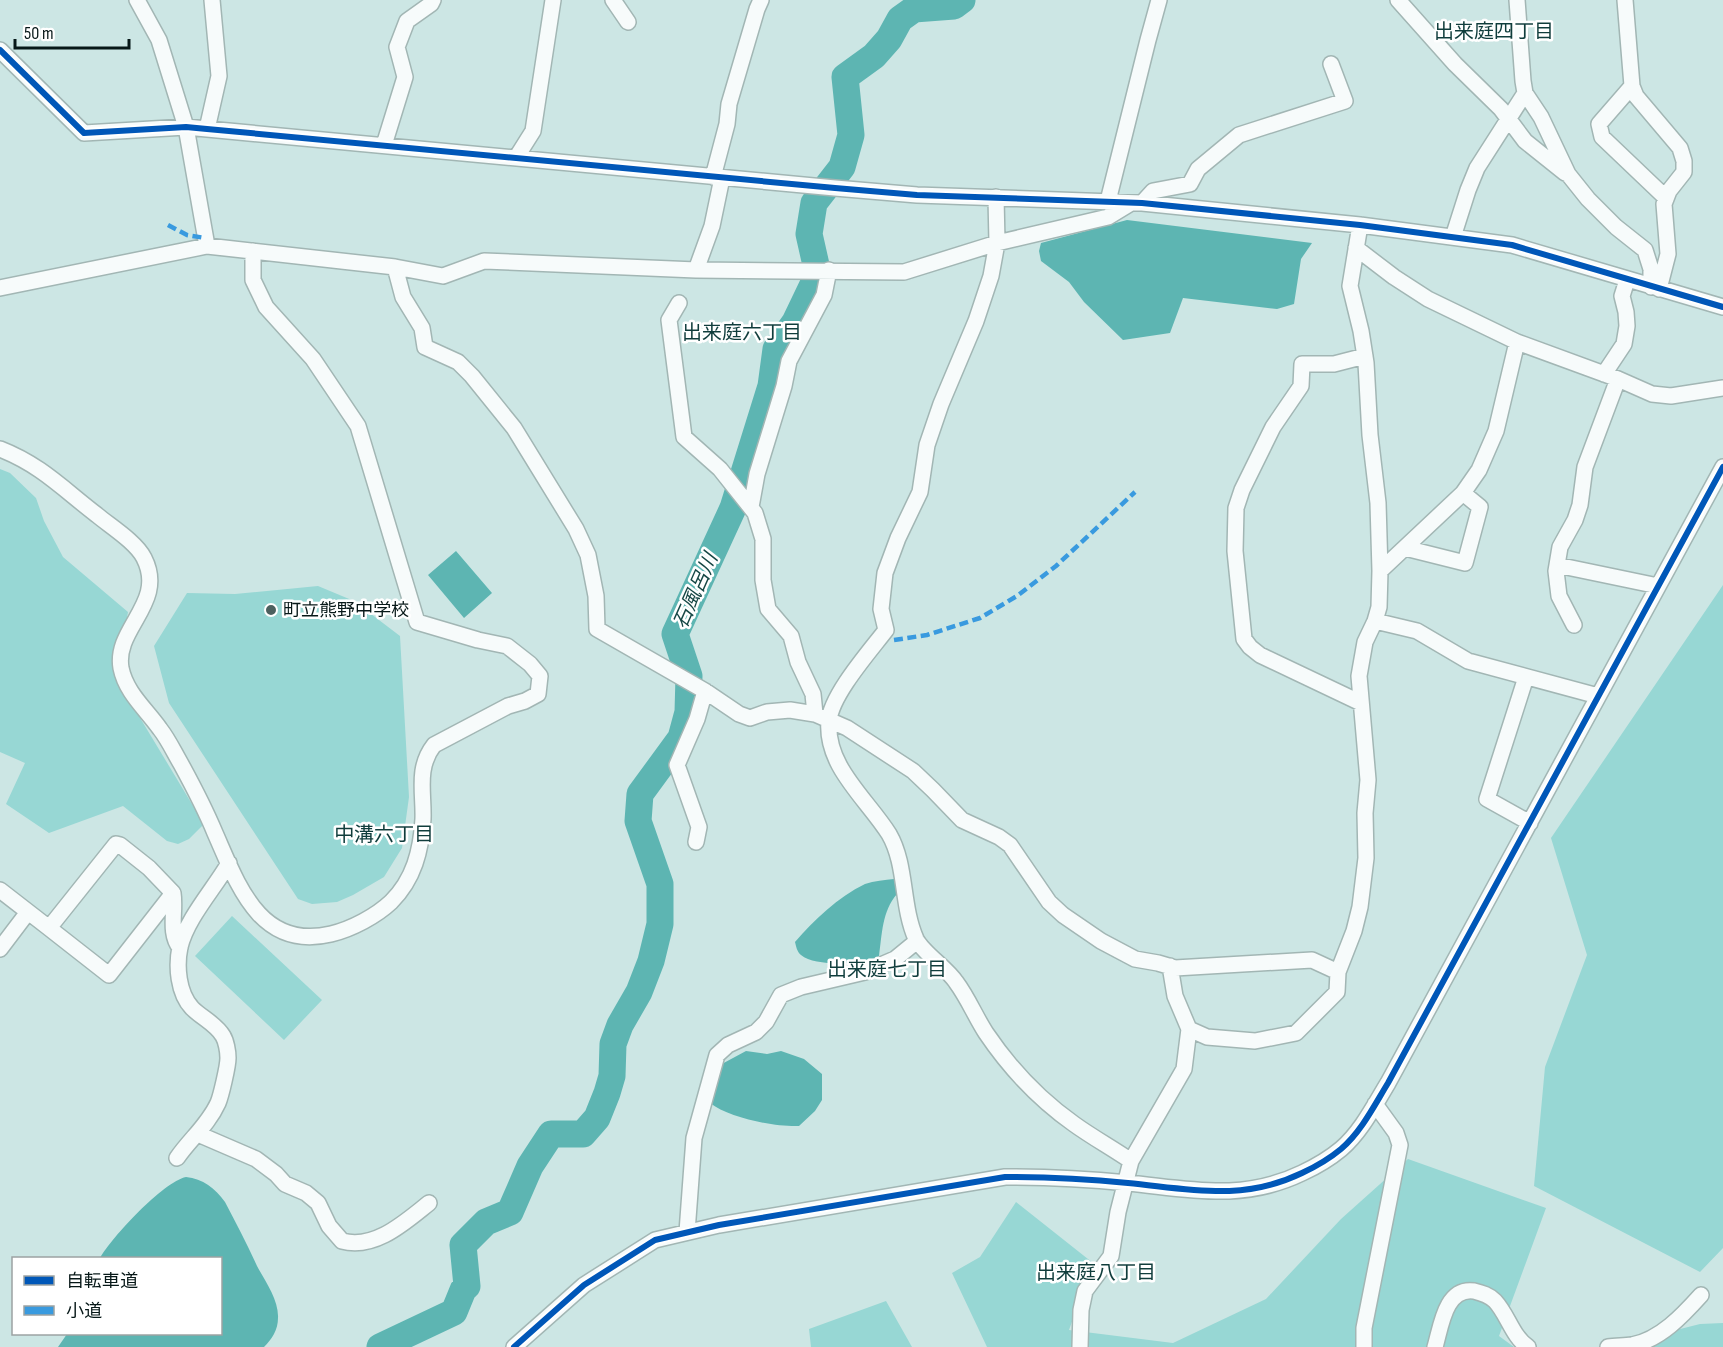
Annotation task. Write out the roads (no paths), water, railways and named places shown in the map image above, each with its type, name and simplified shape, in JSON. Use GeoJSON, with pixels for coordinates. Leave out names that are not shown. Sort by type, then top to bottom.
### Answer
{"type":"FeatureCollection","features":[{"type":"Feature","properties":{"kind":"street"},"geometry":{"type":"LineString","coordinates":[[137,0],[159,39],[186,127],[207,246]]}},
{"type":"Feature","properties":{"kind":"street"},"geometry":{"type":"LineString","coordinates":[[207,129],[219,76],[212,0]]}},
{"type":"Feature","properties":{"kind":"street"},"geometry":{"type":"LineString","coordinates":[[384,145],[405,77],[397,47],[407,21],[431,4],[433,0]]}},
{"type":"Feature","properties":{"kind":"street"},"geometry":{"type":"LineString","coordinates":[[516,158],[533,131],[553,0]]}},
{"type":"Feature","properties":{"kind":"street"},"geometry":{"type":"LineString","coordinates":[[613,0],[628,22]]}},
{"type":"Feature","properties":{"kind":"street"},"geometry":{"type":"LineString","coordinates":[[696,270],[712,226],[729,104],[761,0]]}},
{"type":"Feature","properties":{"kind":"street"},"geometry":{"type":"LineString","coordinates":[[1108,201],[1159,0]]}},
{"type":"Feature","properties":{"kind":"street"},"geometry":{"type":"LineString","coordinates":[[1398,0],[1455,64],[1501,109],[1525,141],[1568,174]]}},
{"type":"Feature","properties":{"kind":"street"},"geometry":{"type":"LineString","coordinates":[[1517,0],[1522,81],[1525,93],[1540,117],[1568,174],[1588,199],[1616,227],[1645,250],[1655,288]]}},
{"type":"Feature","properties":{"kind":"street"},"geometry":{"type":"LineString","coordinates":[[1625,0],[1632,86],[1636,96],[1680,148],[1684,161],[1684,172],[1669,191],[1664,204],[1668,254],[1655,288]]}},
{"type":"Feature","properties":{"kind":"street"},"geometry":{"type":"LineString","coordinates":[[0,50],[84,133],[186,127],[815,187],[917,195],[1137,203],[1360,225],[1512,245],[1723,307]]}},
{"type":"Feature","properties":{"kind":"street"},"geometry":{"type":"LineString","coordinates":[[0,288],[207,246],[395,267],[443,276],[484,261],[696,270],[904,272],[997,243],[1108,217],[1137,203],[1153,191],[1190,184],[1198,169],[1239,135],[1345,101],[1331,64]]}},
{"type":"Feature","properties":{"kind":"street"},"geometry":{"type":"LineString","coordinates":[[1632,86],[1599,124],[1602,137],[1666,198]]}},
{"type":"Feature","properties":{"kind":"street"},"geometry":{"type":"LineString","coordinates":[[1453,237],[1477,168],[1525,93]]}},
{"type":"Feature","properties":{"kind":"street"},"geometry":{"type":"LineString","coordinates":[[822,717],[886,630],[880,609],[885,573],[898,538],[920,492],[927,445],[991,276],[997,243],[996,197]]}},
{"type":"Feature","properties":{"kind":"street"},"geometry":{"type":"LineString","coordinates":[[1189,1029],[1207,1037],[1255,1041],[1296,1033],[1337,992],[1338,972],[1354,931],[1360,907],[1366,858],[1365,813],[1368,780],[1359,676],[1365,642],[1379,607],[1380,571],[1378,503],[1370,435],[1365,356],[1350,286],[1360,225]]}},
{"type":"Feature","properties":{"kind":"street"},"geometry":{"type":"LineString","coordinates":[[1356,248],[1428,299],[1516,342],[1611,376],[1652,394],[1671,396],[1723,388]]}},
{"type":"Feature","properties":{"kind":"street"},"geometry":{"type":"LineString","coordinates":[[0,449],[20,458],[52,478],[143,556],[150,583],[149,590],[121,653],[121,668],[135,699],[160,729],[174,752],[251,905],[268,923],[282,932],[296,936],[321,936],[352,926],[388,904],[401,891],[410,877],[419,846],[423,819],[422,769],[426,755],[434,746],[508,706],[538,694],[540,676],[530,664],[507,646],[417,622],[358,426],[313,359],[266,308],[253,280],[253,251]]}},
{"type":"Feature","properties":{"kind":"street"},"geometry":{"type":"LineString","coordinates":[[395,267],[403,297],[422,328],[425,347],[458,362],[472,376],[514,428],[576,529],[588,555],[596,596],[597,629],[703,690],[739,714],[750,718],[767,712],[790,710],[822,717],[847,728],[878,747],[913,771],[962,820],[999,837],[1010,845],[1049,902],[1063,915],[1096,938],[1135,959],[1175,968],[1312,960],[1338,972]]}},
{"type":"Feature","properties":{"kind":"street"},"geometry":{"type":"LineString","coordinates":[[748,503],[784,386],[789,361],[824,295],[821,270]]}},
{"type":"Feature","properties":{"kind":"street"},"geometry":{"type":"LineString","coordinates":[[1574,625],[1559,596],[1556,571],[1560,547],[1575,520],[1580,505],[1585,467],[1611,376],[1624,344],[1627,326],[1622,296],[1627,280]]}},
{"type":"Feature","properties":{"kind":"street"},"geometry":{"type":"LineString","coordinates":[[679,303],[669,320],[684,437],[720,469],[755,513],[763,539],[763,580],[768,609],[791,636],[798,662],[813,694],[835,756],[845,774],[889,834],[898,853],[908,914],[917,941],[956,981],[986,1032],[1019,1074],[1049,1104],[1074,1124],[1131,1161]]}},
{"type":"Feature","properties":{"kind":"street"},"geometry":{"type":"LineString","coordinates":[[1380,571],[1463,493],[1479,470],[1496,431],[1516,342]]}},
{"type":"Feature","properties":{"kind":"street"},"geometry":{"type":"LineString","coordinates":[[1361,703],[1260,655],[1250,647],[1244,639],[1235,551],[1236,508],[1242,490],[1273,427],[1301,386],[1302,364],[1334,364],[1365,356]]}},
{"type":"Feature","properties":{"kind":"street"},"geometry":{"type":"LineString","coordinates":[[514,1347],[584,1285],[655,1240],[687,1232],[1005,1178],[1042,1177],[1208,1192],[1238,1192],[1264,1188],[1291,1179],[1315,1167],[1340,1150],[1357,1132],[1394,1073],[1723,467]]}},
{"type":"Feature","properties":{"kind":"street"},"geometry":{"type":"LineString","coordinates":[[1405,548],[1465,563],[1480,507],[1463,493]]}},
{"type":"Feature","properties":{"kind":"street"},"geometry":{"type":"LineString","coordinates":[[1557,565],[1658,586]]}},
{"type":"Feature","properties":{"kind":"street"},"geometry":{"type":"LineString","coordinates":[[1375,621],[1417,631],[1468,661],[1598,696]]}},
{"type":"Feature","properties":{"kind":"street"},"geometry":{"type":"LineString","coordinates":[[1526,677],[1487,799],[1530,823]]}},
{"type":"Feature","properties":{"kind":"street"},"geometry":{"type":"LineString","coordinates":[[696,842],[699,827],[677,765],[697,719],[703,690]]}},
{"type":"Feature","properties":{"kind":"street"},"geometry":{"type":"LineString","coordinates":[[50,928],[116,844],[149,868],[173,893],[175,905],[173,929],[175,941],[180,948]]}},
{"type":"Feature","properties":{"kind":"street"},"geometry":{"type":"LineString","coordinates":[[177,1158],[186,1144],[198,1134],[219,1101],[228,1059],[224,1037],[218,1029],[191,1007],[186,999],[178,963],[185,932],[228,863]]}},
{"type":"Feature","properties":{"kind":"street"},"geometry":{"type":"LineString","coordinates":[[0,890],[110,975],[173,893]]}},
{"type":"Feature","properties":{"kind":"street"},"geometry":{"type":"LineString","coordinates":[[0,949],[28,912]]}},
{"type":"Feature","properties":{"kind":"street"},"geometry":{"type":"LineString","coordinates":[[687,1232],[694,1138],[717,1055],[728,1046],[756,1032],[766,1022],[781,995],[801,987],[865,972],[895,959],[917,941]]}},
{"type":"Feature","properties":{"kind":"street"},"geometry":{"type":"LineString","coordinates":[[1080,1347],[1081,1310],[1085,1291],[1112,1257],[1118,1212],[1131,1161],[1184,1069],[1189,1029],[1175,996],[1170,966]]}},
{"type":"Feature","properties":{"kind":"street"},"geometry":{"type":"LineString","coordinates":[[1364,1347],[1364,1328],[1400,1146],[1396,1133],[1375,1104]]}},
{"type":"Feature","properties":{"kind":"street"},"geometry":{"type":"LineString","coordinates":[[198,1134],[256,1159],[285,1184],[306,1193],[318,1203],[329,1226],[342,1242],[359,1243],[394,1231],[429,1203]]}},
{"type":"Feature","properties":{"kind":"street"},"geometry":{"type":"LineString","coordinates":[[1435,1347],[1448,1305],[1456,1294],[1468,1290],[1484,1293],[1495,1302],[1520,1342],[1528,1347]]}},
{"type":"Feature","properties":{"kind":"street"},"geometry":{"type":"LineString","coordinates":[[1608,1347],[1635,1345],[1657,1334],[1679,1319],[1701,1294]]}},
{"type":"Feature","properties":{"kind":"waterway","name":"石風呂川"},"geometry":{"type":"LineString","coordinates":[[380,1347],[454,1312],[467,1286],[463,1245],[486,1222],[510,1212],[530,1166],[551,1134],[583,1134],[597,1118],[612,1076],[613,1044],[620,1025],[639,992],[651,961],[660,924],[660,884],[638,821],[640,794],[681,738],[688,712],[689,676],[675,634],[733,508],[771,386],[776,349],[795,322],[818,274],[809,234],[814,203],[842,167],[851,135],[845,77],[874,56],[889,39],[900,19],[914,9],[954,6],[962,0]]}},
{"type":"Feature","properties":{"kind":"place","name":"町立熊野中学校"},"geometry":{"type":"Point","coordinates":[271,610]}},
{"type":"Feature","properties":{"kind":"district","name":"出来庭四丁目"},"geometry":{"type":"Point","coordinates":[1494,32]}},
{"type":"Feature","properties":{"kind":"district","name":"出来庭六丁目"},"geometry":{"type":"Point","coordinates":[742,333]}},
{"type":"Feature","properties":{"kind":"district","name":"中溝六丁目"},"geometry":{"type":"Point","coordinates":[384,835]}},
{"type":"Feature","properties":{"kind":"district","name":"出来庭七丁目"},"geometry":{"type":"Point","coordinates":[887,970]}},
{"type":"Feature","properties":{"kind":"district","name":"出来庭八丁目"},"geometry":{"type":"Point","coordinates":[1096,1273]}}]}
